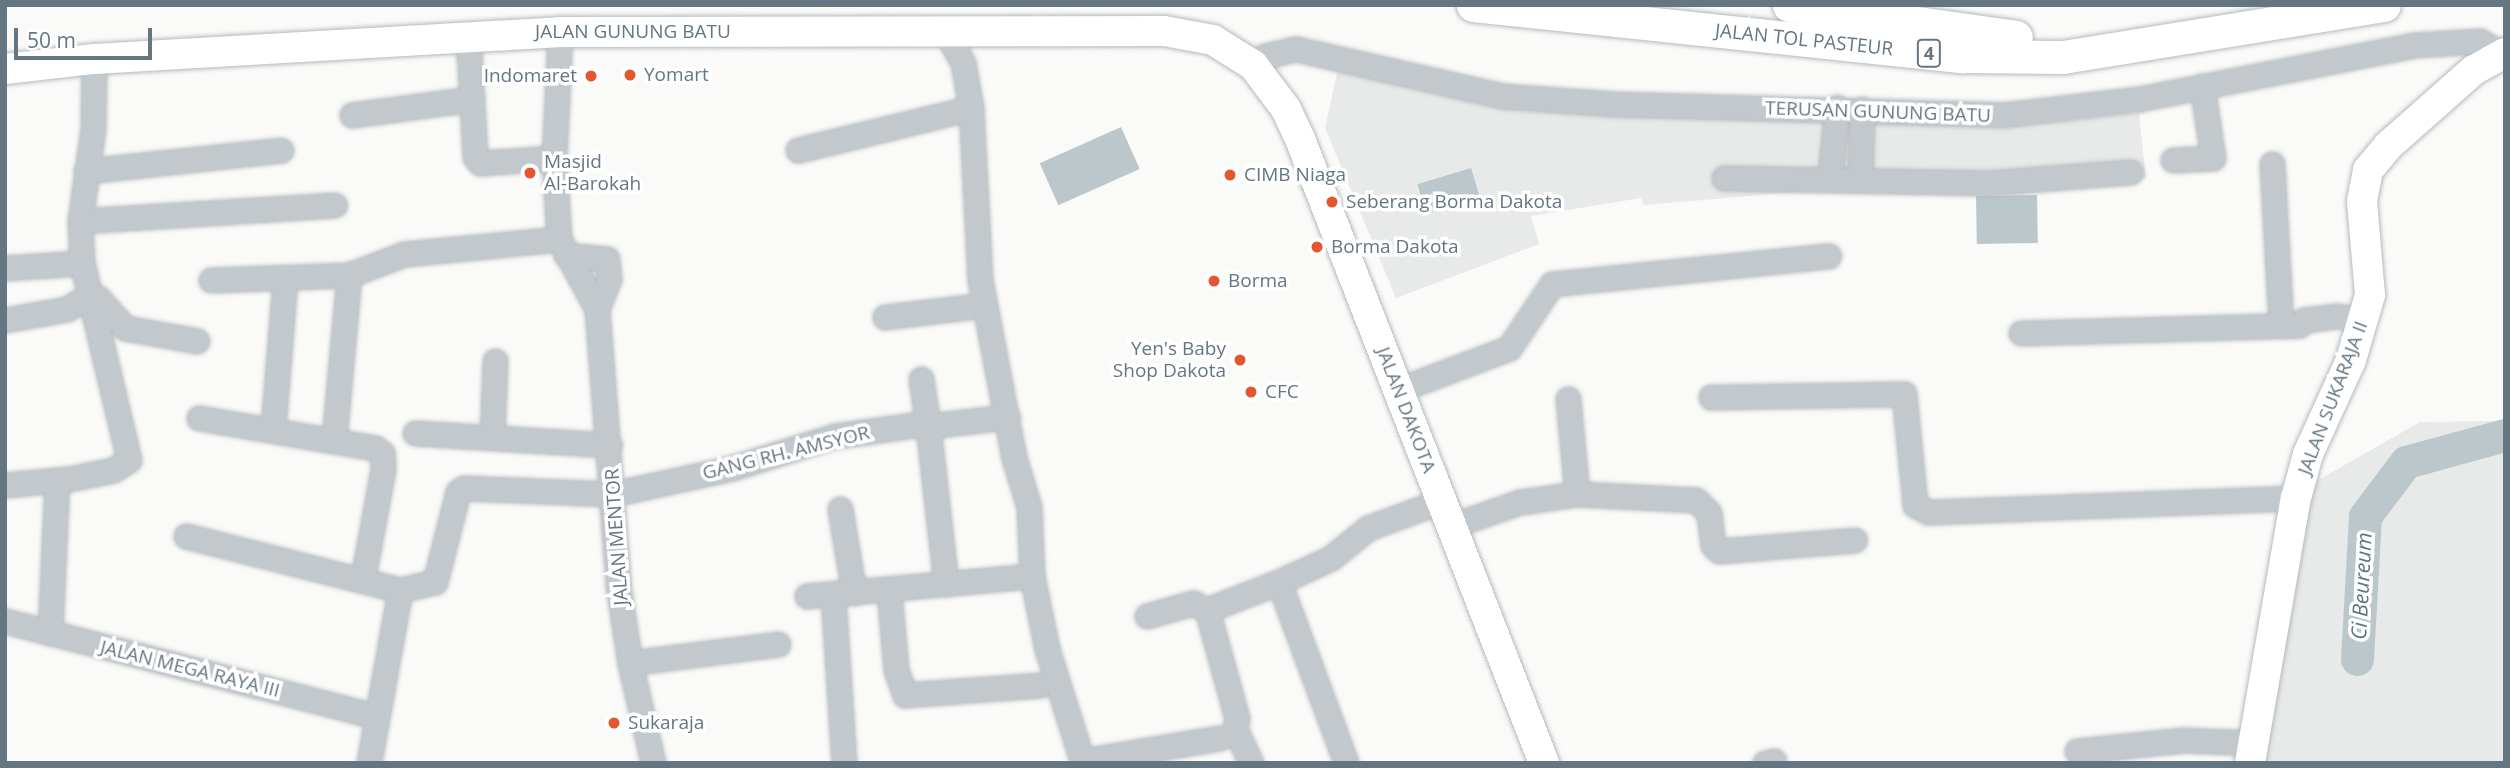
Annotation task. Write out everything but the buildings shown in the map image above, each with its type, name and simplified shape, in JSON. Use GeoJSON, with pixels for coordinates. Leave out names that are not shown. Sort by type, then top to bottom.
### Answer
{"type":"FeatureCollection","features":[{"type":"Feature","properties":{"kind":"highway","name":"JALAN TOL PASTEUR"},"geometry":{"type":"LineString","coordinates":[[1473,5],[1962,56],[2063,57],[2384,5]]}},
{"type":"Feature","properties":{"kind":"highway"},"geometry":{"type":"LineString","coordinates":[[1789,5],[2016,37],[2084,35],[2273,5]]}},
{"type":"Feature","properties":{"kind":"main road","name":"JALAN GUNUNG BATU"},"geometry":{"type":"LineString","coordinates":[[5,69],[94,59],[468,34],[560,32],[1190,33],[1234,50],[1253,65]]}},
{"type":"Feature","properties":{"kind":"main road","name":"JALAN SUKARAJA II"},"geometry":{"type":"LineString","coordinates":[[2253,753],[2296,498],[2308,454],[2355,321],[2371,295],[2362,201],[2368,170],[2407,129],[2474,70],[2500,55]]}},
{"type":"Feature","properties":{"kind":"main road","name":"JALAN DAKOTA"},"geometry":{"type":"LineString","coordinates":[[1253,65],[1286,109],[1300,139],[1544,763]]}},
{"type":"Feature","properties":{"kind":"street"},"geometry":{"type":"LineString","coordinates":[[945,31],[963,62],[971,108],[974,227],[984,305],[1021,490],[1029,506],[1032,576],[1047,649],[1083,762],[1231,735]]}},
{"type":"Feature","properties":{"kind":"street","name":"JALAN MENTOR"},"geometry":{"type":"LineString","coordinates":[[560,32],[554,158],[562,247],[597,309],[610,445],[618,585],[630,663],[653,763]]}},
{"type":"Feature","properties":{"kind":"street"},"geometry":{"type":"LineString","coordinates":[[468,34],[475,157],[480,163],[554,158]]}},
{"type":"Feature","properties":{"kind":"street","name":"TERUSAN GUNUNG BATU"},"geometry":{"type":"LineString","coordinates":[[1253,65],[1265,55],[1296,49],[1503,96],[1731,108],[1837,107],[2003,115],[2139,99],[2414,45],[2500,55]]}},
{"type":"Feature","properties":{"kind":"street"},"geometry":{"type":"LineString","coordinates":[[5,485],[57,480],[113,470],[129,460],[82,262],[80,221],[93,129],[94,59]]}},
{"type":"Feature","properties":{"kind":"street"},"geometry":{"type":"LineString","coordinates":[[2173,160],[2213,158],[2202,86]]}},
{"type":"Feature","properties":{"kind":"street"},"geometry":{"type":"LineString","coordinates":[[352,115],[472,99]]}},
{"type":"Feature","properties":{"kind":"street"},"geometry":{"type":"LineString","coordinates":[[1830,177],[1837,107]]}},
{"type":"Feature","properties":{"kind":"street"},"geometry":{"type":"LineString","coordinates":[[798,150],[971,108]]}},
{"type":"Feature","properties":{"kind":"street"},"geometry":{"type":"LineString","coordinates":[[1860,178],[1862,109]]}},
{"type":"Feature","properties":{"kind":"street"},"geometry":{"type":"LineString","coordinates":[[86,171],[281,150]]}},
{"type":"Feature","properties":{"kind":"street"},"geometry":{"type":"LineString","coordinates":[[2272,164],[2290,324]]}},
{"type":"Feature","properties":{"kind":"street"},"geometry":{"type":"LineString","coordinates":[[1724,178],[1830,177],[1989,183],[2131,172]]}},
{"type":"Feature","properties":{"kind":"street"},"geometry":{"type":"LineString","coordinates":[[80,221],[334,205]]}},
{"type":"Feature","properties":{"kind":"street","name":"JALAN MENTOR"},"geometry":{"type":"LineString","coordinates":[[562,247],[607,259],[609,279],[597,309]]}},
{"type":"Feature","properties":{"kind":"street"},"geometry":{"type":"LineString","coordinates":[[211,280],[349,275],[404,254],[562,247]]}},
{"type":"Feature","properties":{"kind":"street"},"geometry":{"type":"LineString","coordinates":[[1398,390],[1509,348],[1552,284],[1829,256]]}},
{"type":"Feature","properties":{"kind":"street"},"geometry":{"type":"LineString","coordinates":[[5,268],[82,262]]}},
{"type":"Feature","properties":{"kind":"street"},"geometry":{"type":"LineString","coordinates":[[335,429],[349,275]]}},
{"type":"Feature","properties":{"kind":"street"},"geometry":{"type":"LineString","coordinates":[[274,416],[285,278]]}},
{"type":"Feature","properties":{"kind":"street"},"geometry":{"type":"LineString","coordinates":[[5,320],[67,309],[88,296],[98,298],[125,328],[197,341]]}},
{"type":"Feature","properties":{"kind":"street"},"geometry":{"type":"LineString","coordinates":[[885,317],[984,305]]}},
{"type":"Feature","properties":{"kind":"street"},"geometry":{"type":"LineString","coordinates":[[2021,333],[2290,324],[2304,334],[2339,329],[2355,321]]}},
{"type":"Feature","properties":{"kind":"street"},"geometry":{"type":"LineString","coordinates":[[492,438],[495,361]]}},
{"type":"Feature","properties":{"kind":"street"},"geometry":{"type":"LineString","coordinates":[[921,379],[946,584]]}},
{"type":"Feature","properties":{"kind":"street"},"geometry":{"type":"LineString","coordinates":[[1711,397],[1904,394],[1908,397],[1915,505],[1929,512],[2296,498]]}},
{"type":"Feature","properties":{"kind":"street"},"geometry":{"type":"LineString","coordinates":[[1568,399],[1577,494]]}},
{"type":"Feature","properties":{"kind":"street","name":"GANG RH. AMSYOR"},"geometry":{"type":"LineString","coordinates":[[400,590],[423,589],[435,582],[460,490],[613,494],[733,468],[835,436],[1007,417]]}},
{"type":"Feature","properties":{"kind":"street"},"geometry":{"type":"LineString","coordinates":[[199,418],[375,448],[382,453],[383,469],[363,578]]}},
{"type":"Feature","properties":{"kind":"street"},"geometry":{"type":"LineString","coordinates":[[415,433],[610,445]]}},
{"type":"Feature","properties":{"kind":"street"},"geometry":{"type":"LineString","coordinates":[[50,633],[57,480]]}},
{"type":"Feature","properties":{"kind":"street"},"geometry":{"type":"LineString","coordinates":[[1207,610],[1331,558],[1368,528],[1446,513],[1577,494],[1696,500],[1709,513],[1713,545],[1719,551],[1855,540]]}},
{"type":"Feature","properties":{"kind":"street"},"geometry":{"type":"LineString","coordinates":[[840,509],[844,763]]}},
{"type":"Feature","properties":{"kind":"street"},"geometry":{"type":"LineString","coordinates":[[186,536],[363,578],[400,590],[369,763]]}},
{"type":"Feature","properties":{"kind":"street"},"geometry":{"type":"LineString","coordinates":[[807,596],[889,592],[1032,576]]}},
{"type":"Feature","properties":{"kind":"street"},"geometry":{"type":"LineString","coordinates":[[889,592],[896,670],[905,695],[1040,685]]}},
{"type":"Feature","properties":{"kind":"street"},"geometry":{"type":"LineString","coordinates":[[1284,596],[1346,763]]}},
{"type":"Feature","properties":{"kind":"street"},"geometry":{"type":"LineString","coordinates":[[1147,616],[1194,603],[1207,610]]}},
{"type":"Feature","properties":{"kind":"street"},"geometry":{"type":"LineString","coordinates":[[1207,610],[1231,735],[1251,763]]}},
{"type":"Feature","properties":{"kind":"street","name":"JALAN MEGA RAYA III"},"geometry":{"type":"LineString","coordinates":[[5,621],[376,716]]}},
{"type":"Feature","properties":{"kind":"street"},"geometry":{"type":"LineString","coordinates":[[630,663],[778,644]]}},
{"type":"Feature","properties":{"kind":"street"},"geometry":{"type":"LineString","coordinates":[[2077,751],[2183,740],[2253,753]]}},
{"type":"Feature","properties":{"kind":"shaded area"},"geometry":{"type":"Polygon","coordinates":[[[1339,64],[1482,103],[2017,126],[2139,113],[2146,179],[1977,190],[1843,188],[1644,205],[1641,198],[1531,216],[1539,244],[1396,298],[1325,128],[1339,64]]]}},
{"type":"Feature","properties":{"kind":"shaded area"},"geometry":{"type":"Polygon","coordinates":[[[1121,127],[1140,169],[1058,205],[1040,163],[1121,127]]]}},
{"type":"Feature","properties":{"kind":"shaded area"},"geometry":{"type":"Polygon","coordinates":[[[1471,168],[1480,198],[1427,214],[1417,184],[1471,168]]]}},
{"type":"Feature","properties":{"kind":"shaded area"},"geometry":{"type":"Polygon","coordinates":[[[2037,195],[2038,243],[1977,244],[1976,196],[2037,195]]]}},
{"type":"Feature","properties":{"kind":"shaded area"},"geometry":{"type":"Polygon","coordinates":[[[2495,421],[2505,438],[2505,763],[2257,763],[2293,604],[2306,487],[2420,422],[2495,421]]]}},
{"type":"Feature","properties":{"kind":"waterway","name":"Ci Beureum"},"geometry":{"type":"LineString","coordinates":[[2357,659],[2365,516],[2406,462],[2505,435]]}},
{"type":"Feature","properties":{"kind":"place","name":"Yomart"},"geometry":{"type":"Point","coordinates":[630,75]}},
{"type":"Feature","properties":{"kind":"place","name":"Indomaret"},"geometry":{"type":"Point","coordinates":[591,76]}},
{"type":"Feature","properties":{"kind":"place","name":"Masjid Al-Barokah"},"geometry":{"type":"Point","coordinates":[530,173]}},
{"type":"Feature","properties":{"kind":"place","name":"CIMB Niaga"},"geometry":{"type":"Point","coordinates":[1230,175]}},
{"type":"Feature","properties":{"kind":"place","name":"Seberang Borma Dakota"},"geometry":{"type":"Point","coordinates":[1332,202]}},
{"type":"Feature","properties":{"kind":"place","name":"Borma Dakota"},"geometry":{"type":"Point","coordinates":[1317,247]}},
{"type":"Feature","properties":{"kind":"place","name":"Borma"},"geometry":{"type":"Point","coordinates":[1214,281]}},
{"type":"Feature","properties":{"kind":"place","name":"Yen's Baby Shop Dakota"},"geometry":{"type":"Point","coordinates":[1240,360]}},
{"type":"Feature","properties":{"kind":"place","name":"CFC"},"geometry":{"type":"Point","coordinates":[1251,392]}},
{"type":"Feature","properties":{"kind":"place","name":"Sukaraja"},"geometry":{"type":"Point","coordinates":[614,723]}}]}
